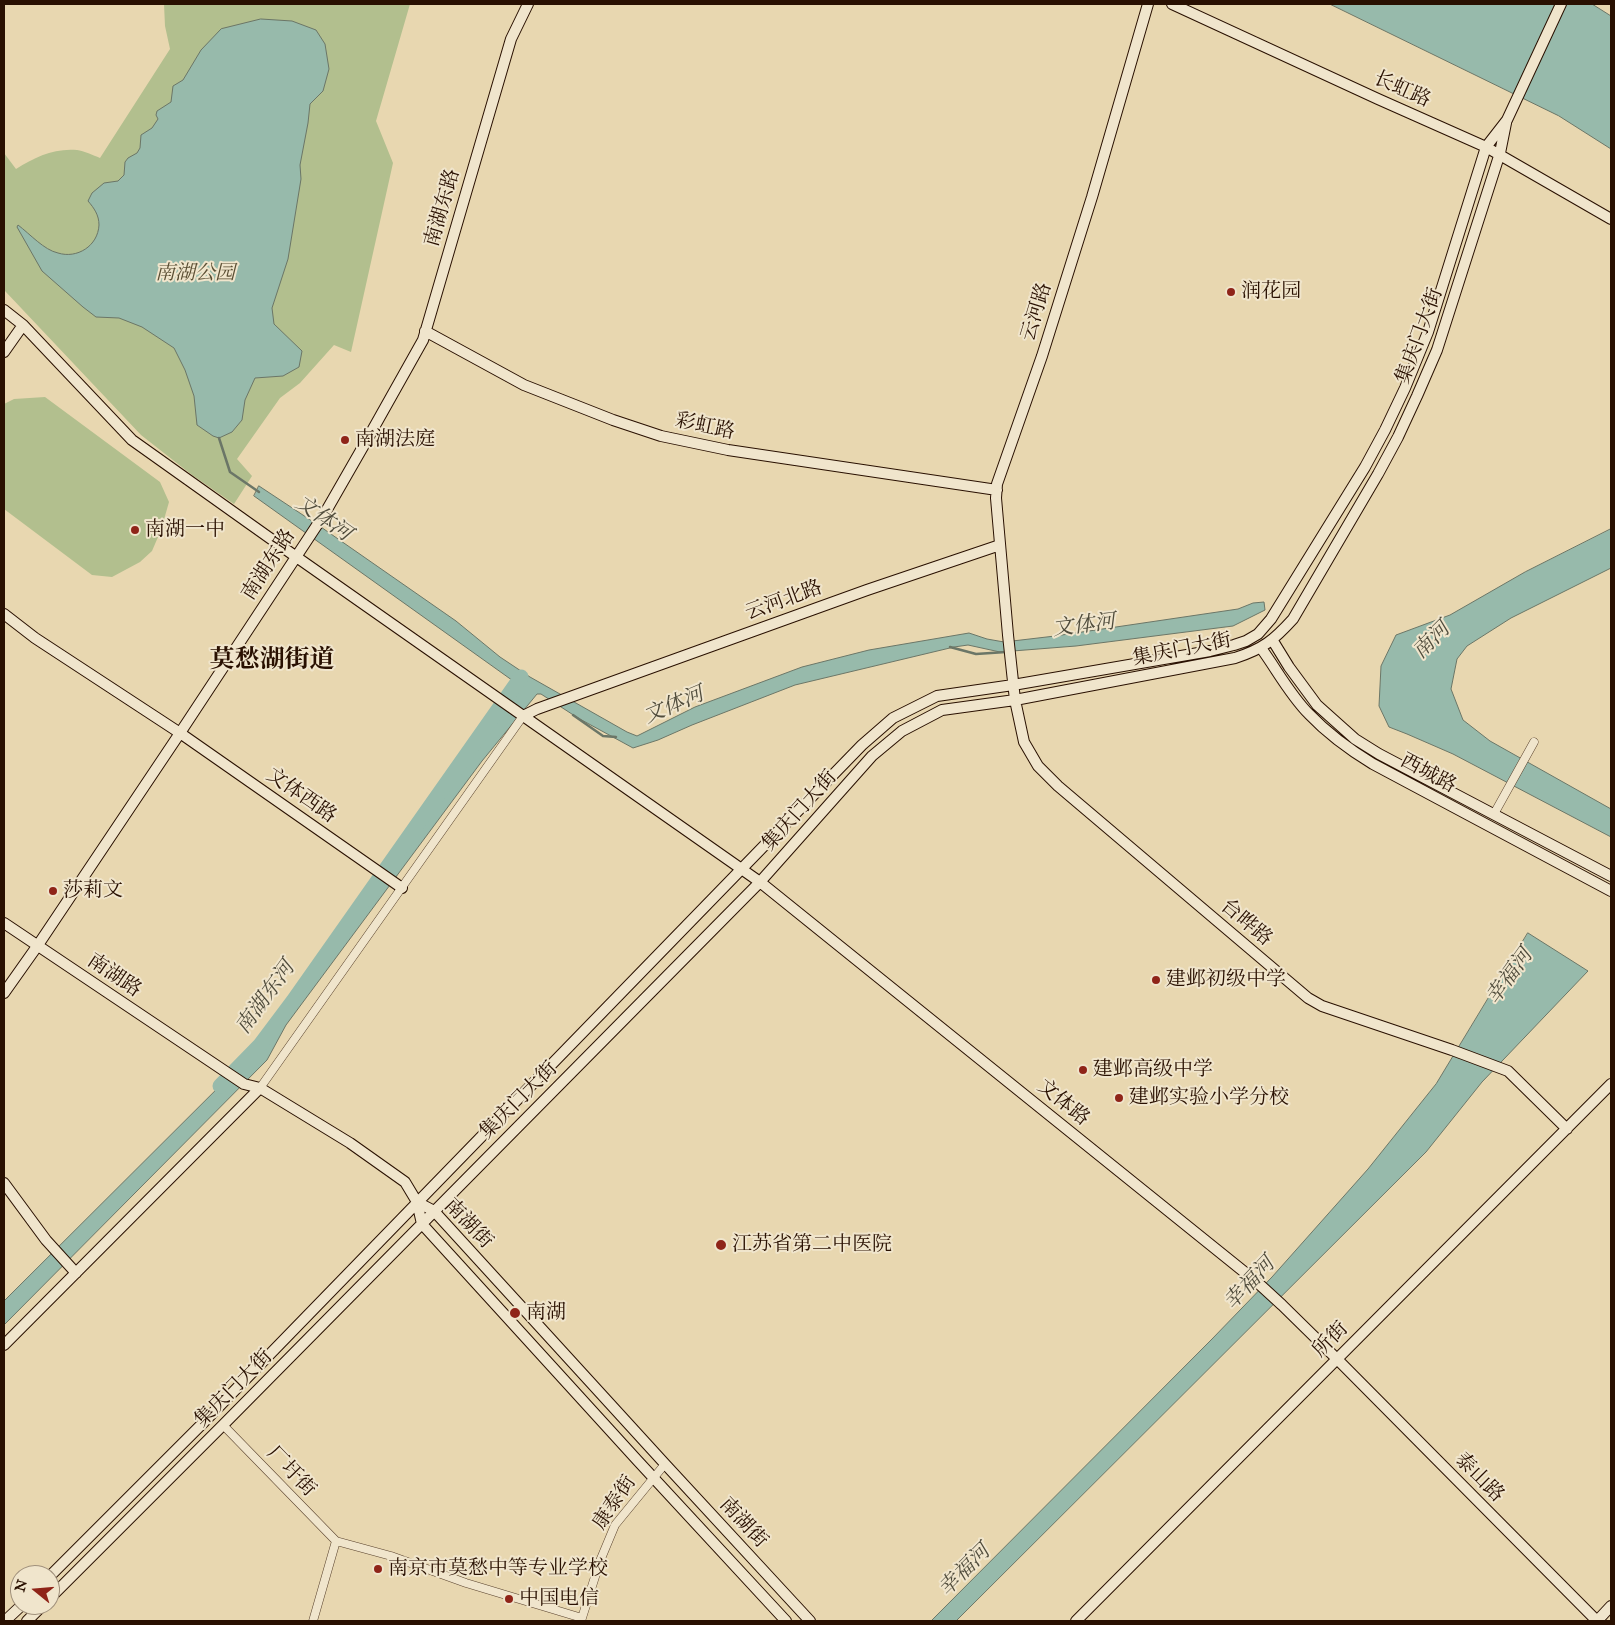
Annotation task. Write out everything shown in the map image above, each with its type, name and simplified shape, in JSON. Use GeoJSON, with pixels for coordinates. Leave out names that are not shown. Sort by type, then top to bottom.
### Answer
{"type":"FeatureCollection","features":[{"type":"Feature","properties":{"kind":"main road","name":"南湖东路"},"geometry":{"type":"LineString","coordinates":[[4,993],[180,733],[324,513],[423,340],[511,39],[528,4]]}},
{"type":"Feature","properties":{"kind":"main road","name":"云河路"},"geometry":{"type":"LineString","coordinates":[[1010,664],[1000,545],[998,484],[1042,356],[1092,197],[1148,4]]}},
{"type":"Feature","properties":{"kind":"main road","name":"长虹路"},"geometry":{"type":"LineString","coordinates":[[1172,4],[1500,153],[1611,219]]}},
{"type":"Feature","properties":{"kind":"main road","name":"集庆门大街"},"geometry":{"type":"LineString","coordinates":[[60,1566],[204,1422],[862,745],[893,718],[937,696],[1013,685],[1234,645],[1258,634],[1271,619],[1299,575],[1365,467],[1385,430],[1428,332],[1486,147],[1508,117],[1561,4]]}},
{"type":"Feature","properties":{"kind":"main road","name":"集庆门大街"},"geometry":{"type":"LineString","coordinates":[[60,1588],[760,882],[872,756],[902,731],[942,710],[1015,700],[1226,660],[1242,656],[1272,641],[1293,619],[1319,576],[1398,436],[1433,360],[1500,153],[1508,117]]}},
{"type":"Feature","properties":{"kind":"main road","name":"文体路"},"geometry":{"type":"LineString","coordinates":[[4,310],[23,325],[132,440],[760,882],[1260,1286],[1336,1359]]}},
{"type":"Feature","properties":{"kind":"main road"},"geometry":{"type":"LineString","coordinates":[[4,352],[23,325]]}},
{"type":"Feature","properties":{"kind":"main road","name":"彩虹路"},"geometry":{"type":"LineString","coordinates":[[426,331],[524,385],[613,420],[662,436],[728,450],[997,490]]}},
{"type":"Feature","properties":{"kind":"main road","name":"云河北路"},"geometry":{"type":"LineString","coordinates":[[522,715],[867,590],[1000,545]]}},
{"type":"Feature","properties":{"kind":"main road","name":"文体西路"},"geometry":{"type":"LineString","coordinates":[[4,614],[34,638],[180,733],[402,888]]}},
{"type":"Feature","properties":{"kind":"main road","name":"西城路"},"geometry":{"type":"LineString","coordinates":[[1272,641],[1317,705],[1356,739],[1380,754],[1611,876]]}},
{"type":"Feature","properties":{"kind":"main road","name":"西城路"},"geometry":{"type":"LineString","coordinates":[[1261,648],[1308,714],[1348,750],[1611,891]]}},
{"type":"Feature","properties":{"kind":"main road","name":"台晔路"},"geometry":{"type":"LineString","coordinates":[[1010,664],[1024,742],[1038,766],[1058,786],[1132,850],[1308,998],[1322,1006],[1508,1071],[1567,1129]]}},
{"type":"Feature","properties":{"kind":"main road","name":"南湖路"},"geometry":{"type":"LineString","coordinates":[[4,923],[244,1084],[260,1088]]}},
{"type":"Feature","properties":{"kind":"main road","name":"所街"},"geometry":{"type":"LineString","coordinates":[[1076,1621],[1611,1084]]}},
{"type":"Feature","properties":{"kind":"main road"},"geometry":{"type":"LineString","coordinates":[[4,1345],[260,1088],[350,1143],[405,1182],[417,1202]]}},
{"type":"Feature","properties":{"kind":"main road"},"geometry":{"type":"LineString","coordinates":[[4,1183],[46,1240],[76,1273]]}},
{"type":"Feature","properties":{"kind":"main road","name":"南湖街"},"geometry":{"type":"LineString","coordinates":[[417,1202],[434,1211],[810,1621]]}},
{"type":"Feature","properties":{"kind":"main road","name":"南湖街"},"geometry":{"type":"LineString","coordinates":[[417,1202],[422,1224],[786,1621]]}},
{"type":"Feature","properties":{"kind":"main road","name":"泰山路"},"geometry":{"type":"LineString","coordinates":[[1336,1359],[1597,1621]]}},
{"type":"Feature","properties":{"kind":"main road"},"geometry":{"type":"LineString","coordinates":[[1597,1621],[1611,1606]]}},
{"type":"Feature","properties":{"kind":"street"},"geometry":{"type":"LineString","coordinates":[[260,1088],[522,715]]}},
{"type":"Feature","properties":{"kind":"street"},"geometry":{"type":"LineString","coordinates":[[1494,814],[1534,742]]}},
{"type":"Feature","properties":{"kind":"street","name":"厂圩街"},"geometry":{"type":"LineString","coordinates":[[223,1425],[336,1541]]}},
{"type":"Feature","properties":{"kind":"street","name":"康泰街"},"geometry":{"type":"LineString","coordinates":[[581,1620],[600,1561],[615,1525],[664,1464]]}},
{"type":"Feature","properties":{"kind":"street"},"geometry":{"type":"LineString","coordinates":[[313,1621],[336,1541],[391,1556],[466,1583],[581,1620]]}},
{"type":"Feature","properties":{"kind":"green space","name":"南湖公园"},"geometry":{"type":"Polygon","coordinates":[[[164,4],[410,4],[376,121],[393,163],[351,352],[334,345],[300,383],[280,398],[237,459],[252,476],[234,504],[192,475],[141,435],[5,291],[4,286],[4,153],[16,169],[38,157],[60,150],[80,151],[100,158],[170,49],[165,26],[164,4]]]}},
{"type":"Feature","properties":{"kind":"green space"},"geometry":{"type":"Polygon","coordinates":[[[45,397],[160,482],[169,502],[161,530],[152,551],[140,562],[112,577],[92,575],[4,509],[4,404],[14,399],[45,397]]]}},
{"type":"Feature","properties":{"kind":"water"},"geometry":{"type":"Polygon","coordinates":[[[1330,4],[1592,4],[1611,16],[1611,149],[1559,116],[1330,4]]]}},
{"type":"Feature","properties":{"kind":"water"},"geometry":{"type":"Polygon","coordinates":[[[261,19],[292,21],[316,30],[325,44],[329,69],[323,91],[310,104],[300,165],[301,179],[288,259],[272,308],[274,324],[302,351],[299,367],[283,376],[255,378],[245,400],[242,420],[232,432],[219,438],[197,425],[194,396],[185,370],[174,348],[142,327],[119,318],[96,317],[83,307],[42,271],[17,227],[18,225],[42,245],[58,253],[72,254],[91,245],[98,232],[99,225],[96,212],[88,201],[92,193],[104,183],[118,181],[124,175],[125,162],[137,153],[140,148],[141,135],[152,128],[158,119],[157,111],[171,102],[173,86],[183,80],[201,50],[221,29],[261,19]]]}},
{"type":"Feature","properties":{"kind":"water"},"geometry":{"type":"Polygon","coordinates":[[[259,486],[456,621],[500,657],[530,677],[637,736],[695,707],[802,667],[869,650],[969,633],[1004,642],[1055,636],[1238,609],[1253,603],[1264,602],[1265,610],[1233,626],[1076,646],[1000,652],[968,645],[954,647],[795,685],[658,740],[633,748],[578,718],[541,694],[537,694],[482,761],[286,1025],[267,1060],[4,1325],[4,1301],[271,1035],[459,764],[517,687],[516,683],[254,496],[259,486]]]}},
{"type":"Feature","properties":{"kind":"water","name":"南河"},"geometry":{"type":"Polygon","coordinates":[[[1611,529],[1611,568],[1511,618],[1467,646],[1457,659],[1451,689],[1463,720],[1490,741],[1611,809],[1611,837],[1453,754],[1389,727],[1379,706],[1381,666],[1396,635],[1450,615],[1525,572],[1611,529]]]}},
{"type":"Feature","properties":{"kind":"water","name":"幸福河"},"geometry":{"type":"Polygon","coordinates":[[[1528,933],[1588,971],[1482,1082],[1426,1152],[956,1621],[931,1621],[1272,1277],[1368,1169],[1436,1084],[1528,933]]]}},
{"type":"Feature","properties":{"kind":"waterway","name":"文体河"},"geometry":{"type":"LineString","coordinates":[[219,438],[230,472],[259,492]]}},
{"type":"Feature","properties":{"kind":"waterway","name":"文体河"},"geometry":{"type":"LineString","coordinates":[[950,647],[976,654],[1006,652]]}},
{"type":"Feature","properties":{"kind":"waterway","name":"南湖东河"},"geometry":{"type":"LineString","coordinates":[[220,1086],[260,1045],[293,1001],[521,677]]}},
{"type":"Feature","properties":{"kind":"waterway","name":"文体河"},"geometry":{"type":"LineString","coordinates":[[573,715],[603,736],[616,737]]}},
{"type":"Feature","properties":{"kind":"place","name":"润花园"},"geometry":{"type":"Point","coordinates":[1231,292]}},
{"type":"Feature","properties":{"kind":"place","name":"南湖法庭"},"geometry":{"type":"Point","coordinates":[345,440]}},
{"type":"Feature","properties":{"kind":"place","name":"南湖一中"},"geometry":{"type":"Point","coordinates":[135,530]}},
{"type":"Feature","properties":{"kind":"place","name":"莎莉文"},"geometry":{"type":"Point","coordinates":[53,891]}},
{"type":"Feature","properties":{"kind":"place","name":"建邺初级中学"},"geometry":{"type":"Point","coordinates":[1156,980]}},
{"type":"Feature","properties":{"kind":"place","name":"建邺高级中学"},"geometry":{"type":"Point","coordinates":[1083,1070]}},
{"type":"Feature","properties":{"kind":"place","name":"建邺实验小学分校"},"geometry":{"type":"Point","coordinates":[1119,1098]}},
{"type":"Feature","properties":{"kind":"place","name":"江苏省第二中医院"},"geometry":{"type":"Point","coordinates":[721,1245]}},
{"type":"Feature","properties":{"kind":"place","name":"南湖"},"geometry":{"type":"Point","coordinates":[515,1313]}},
{"type":"Feature","properties":{"kind":"place","name":"南京市莫愁中等专业学校"},"geometry":{"type":"Point","coordinates":[378,1569]}},
{"type":"Feature","properties":{"kind":"place","name":"中国电信"},"geometry":{"type":"Point","coordinates":[509,1599]}},
{"type":"Feature","properties":{"kind":"district","name":"莫愁湖街道"},"geometry":{"type":"Point","coordinates":[272,661]}}]}
